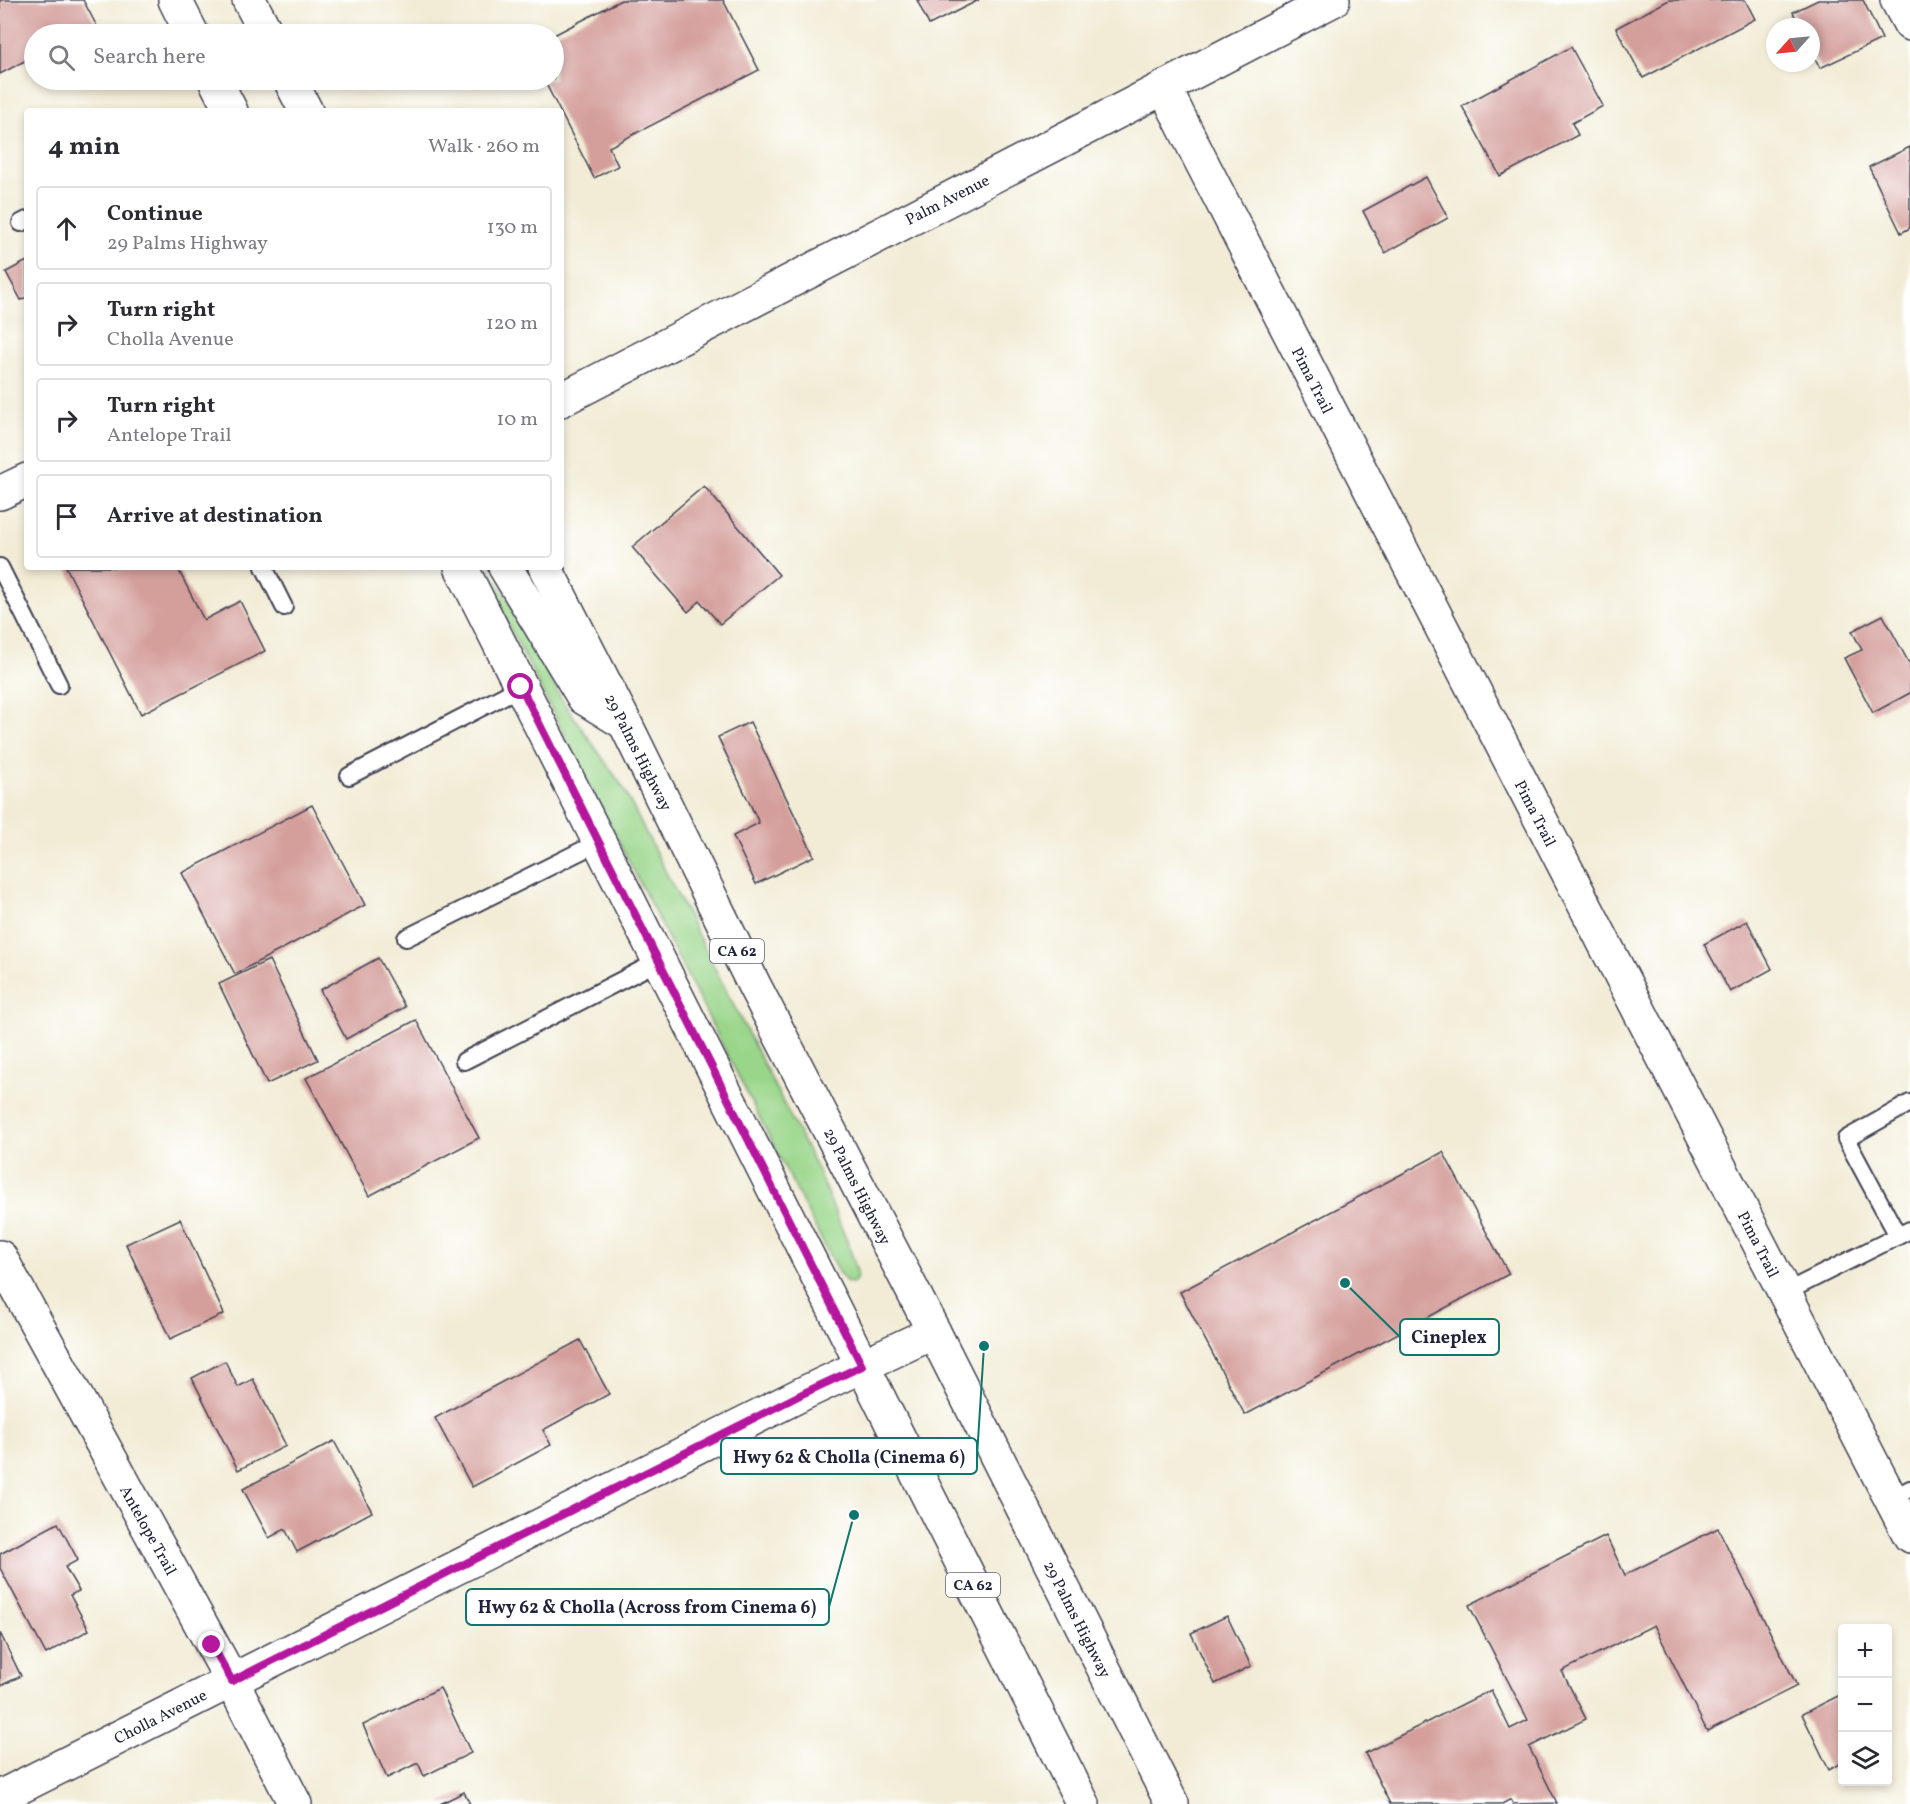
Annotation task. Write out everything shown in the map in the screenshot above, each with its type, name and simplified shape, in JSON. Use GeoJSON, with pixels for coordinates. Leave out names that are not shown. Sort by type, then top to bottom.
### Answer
{"type":"FeatureCollection","features":[{"type":"Feature","properties":{"kind":"street"},"geometry":{"type":"LineString","coordinates":[[175,0],[187,24]]}},
{"type":"Feature","properties":{"kind":"street"},"geometry":{"type":"LineString","coordinates":[[249,0],[262,24]]}},
{"type":"Feature","properties":{"kind":"street","name":"Palm Avenue"},"geometry":{"type":"LineString","coordinates":[[564,398],[1334,0]]}},
{"type":"Feature","properties":{"kind":"street"},"geometry":{"type":"LineString","coordinates":[[1897,0],[1910,24]]}},
{"type":"Feature","properties":{"kind":"street","name":"Pima Trail"},"geometry":{"type":"LineString","coordinates":[[1164,87],[1784,1293],[1900,1494],[1910,1536]]}},
{"type":"Feature","properties":{"kind":"street"},"geometry":{"type":"LineString","coordinates":[[220,90],[229,108]]}},
{"type":"Feature","properties":{"kind":"street"},"geometry":{"type":"LineString","coordinates":[[295,90],[304,108]]}},
{"type":"Feature","properties":{"kind":"street"},"geometry":{"type":"LineString","coordinates":[[0,493],[24,481]]}},
{"type":"Feature","properties":{"kind":"street","name":"CA 62"},"geometry":{"type":"LineString","coordinates":[[462,570],[1083,1804]]}},
{"type":"Feature","properties":{"kind":"street"},"geometry":{"type":"LineString","coordinates":[[507,570],[584,698],[625,723]]}},
{"type":"Feature","properties":{"kind":"street","name":"29 Palms Highway"},"geometry":{"type":"LineString","coordinates":[[547,570],[754,985],[934,1332],[1172,1804]]}},
{"type":"Feature","properties":{"kind":"street","name":"Antelope Trail"},"geometry":{"type":"LineString","coordinates":[[0,1257],[232,1681],[295,1804]]}},
{"type":"Feature","properties":{"kind":"street","name":"Cholla Avenue"},"geometry":{"type":"LineString","coordinates":[[0,1797],[794,1398],[934,1332]]}},
{"type":"Feature","properties":{"kind":"lane"},"geometry":{"type":"LineString","coordinates":[[0,567],[59,685]]}},
{"type":"Feature","properties":{"kind":"lane"},"geometry":{"type":"LineString","coordinates":[[266,570],[284,607]]}},
{"type":"Feature","properties":{"kind":"lane"},"geometry":{"type":"LineString","coordinates":[[349,776],[521,687]]}},
{"type":"Feature","properties":{"kind":"lane"},"geometry":{"type":"LineString","coordinates":[[406,938],[599,842]]}},
{"type":"Feature","properties":{"kind":"lane"},"geometry":{"type":"LineString","coordinates":[[464,1061],[658,961]]}},
{"type":"Feature","properties":{"kind":"lane"},"geometry":{"type":"LineString","coordinates":[[1784,1293],[1904,1233],[1846,1139],[1910,1103]]}},
{"type":"Feature","properties":{"kind":"green space"},"geometry":{"type":"Polygon","coordinates":[[[481,570],[492,570],[560,697],[622,786],[818,1171],[849,1246],[857,1272],[856,1280],[853,1283],[847,1282],[838,1272],[481,570]]]}},
{"type":"Feature","properties":{"kind":"building"},"geometry":{"type":"Polygon","coordinates":[[[0,0],[83,0],[96,24],[24,24],[24,61],[0,74],[0,0]]]}},
{"type":"Feature","properties":{"kind":"building"},"geometry":{"type":"Polygon","coordinates":[[[621,0],[723,0],[759,70],[609,147],[618,166],[594,178],[564,119],[564,108],[558,108],[549,90],[564,90],[564,30],[621,0]]]}},
{"type":"Feature","properties":{"kind":"building"},"geometry":{"type":"Polygon","coordinates":[[[917,0],[979,0],[929,25],[917,0]]]}},
{"type":"Feature","properties":{"kind":"building"},"geometry":{"type":"Polygon","coordinates":[[[1669,0],[1745,0],[1755,19],[1643,78],[1616,28],[1669,0]]]}},
{"type":"Feature","properties":{"kind":"building"},"geometry":{"type":"Polygon","coordinates":[[[1818,0],[1863,0],[1882,39],[1820,68],[1820,18],[1796,18],[1793,12],[1818,0]]]}},
{"type":"Feature","properties":{"kind":"building"},"geometry":{"type":"Polygon","coordinates":[[[1571,47],[1603,106],[1572,123],[1578,135],[1500,176],[1462,106],[1571,47]]]}},
{"type":"Feature","properties":{"kind":"building"},"geometry":{"type":"Polygon","coordinates":[[[1910,147],[1910,228],[1901,233],[1869,167],[1910,147]]]}},
{"type":"Feature","properties":{"kind":"building"},"geometry":{"type":"Polygon","coordinates":[[[1426,177],[1448,218],[1385,253],[1363,211],[1426,177]]]}},
{"type":"Feature","properties":{"kind":"building"},"geometry":{"type":"Polygon","coordinates":[[[24,263],[24,298],[21,300],[6,272],[24,263]]]}},
{"type":"Feature","properties":{"kind":"building"},"geometry":{"type":"Polygon","coordinates":[[[704,486],[779,575],[720,624],[700,601],[688,612],[632,547],[704,486]]]}},
{"type":"Feature","properties":{"kind":"building"},"geometry":{"type":"Polygon","coordinates":[[[68,570],[179,570],[204,620],[240,601],[265,651],[141,714],[68,570]]]}},
{"type":"Feature","properties":{"kind":"building"},"geometry":{"type":"Polygon","coordinates":[[[1883,615],[1910,665],[1910,693],[1873,713],[1844,658],[1862,650],[1852,631],[1883,615]]]}},
{"type":"Feature","properties":{"kind":"building"},"geometry":{"type":"Polygon","coordinates":[[[750,722],[814,856],[756,884],[733,836],[759,823],[718,737],[750,722]]]}},
{"type":"Feature","properties":{"kind":"building"},"geometry":{"type":"Polygon","coordinates":[[[312,805],[365,905],[235,974],[182,873],[312,805]]]}},
{"type":"Feature","properties":{"kind":"building"},"geometry":{"type":"Polygon","coordinates":[[[1747,921],[1772,969],[1730,992],[1704,944],[1747,921]]]}},
{"type":"Feature","properties":{"kind":"building"},"geometry":{"type":"Polygon","coordinates":[[[378,958],[405,1007],[346,1039],[320,990],[378,958]]]}},
{"type":"Feature","properties":{"kind":"building"},"geometry":{"type":"Polygon","coordinates":[[[269,960],[318,1060],[267,1084],[219,984],[269,960]]]}},
{"type":"Feature","properties":{"kind":"building"},"geometry":{"type":"Polygon","coordinates":[[[416,1020],[479,1138],[369,1196],[306,1078],[416,1020]]]}},
{"type":"Feature","properties":{"kind":"building"},"geometry":{"type":"Polygon","coordinates":[[[1443,1152],[1509,1274],[1245,1415],[1180,1292],[1443,1152]]]}},
{"type":"Feature","properties":{"kind":"building"},"geometry":{"type":"Polygon","coordinates":[[[180,1219],[224,1314],[170,1339],[126,1244],[180,1219]]]}},
{"type":"Feature","properties":{"kind":"building"},"geometry":{"type":"Polygon","coordinates":[[[580,1340],[609,1394],[543,1430],[551,1445],[472,1487],[435,1418],[580,1340]]]}},
{"type":"Feature","properties":{"kind":"building"},"geometry":{"type":"Polygon","coordinates":[[[225,1361],[238,1387],[253,1379],[286,1446],[238,1470],[192,1378],[225,1361]]]}},
{"type":"Feature","properties":{"kind":"building"},"geometry":{"type":"Polygon","coordinates":[[[334,1441],[372,1512],[297,1552],[285,1529],[269,1538],[243,1489],[334,1441]]]}},
{"type":"Feature","properties":{"kind":"building"},"geometry":{"type":"Polygon","coordinates":[[[58,1523],[78,1560],[65,1567],[79,1591],[70,1595],[89,1630],[46,1654],[0,1568],[0,1554],[58,1523]]]}},
{"type":"Feature","properties":{"kind":"building"},"geometry":{"type":"Polygon","coordinates":[[[1718,1528],[1797,1686],[1707,1731],[1654,1625],[1562,1671],[1586,1719],[1529,1747],[1557,1803],[1513,1804],[1511,1799],[1502,1804],[1390,1804],[1365,1753],[1491,1690],[1510,1729],[1528,1720],[1469,1605],[1606,1536],[1625,1575],[1718,1528]]]}},
{"type":"Feature","properties":{"kind":"building"},"geometry":{"type":"Polygon","coordinates":[[[1227,1616],[1251,1666],[1215,1684],[1191,1633],[1227,1616]]]}},
{"type":"Feature","properties":{"kind":"building"},"geometry":{"type":"Polygon","coordinates":[[[0,1633],[21,1676],[0,1686],[0,1633]]]}},
{"type":"Feature","properties":{"kind":"building"},"geometry":{"type":"Polygon","coordinates":[[[440,1688],[471,1753],[424,1776],[418,1763],[387,1778],[363,1725],[440,1688]]]}},
{"type":"Feature","properties":{"kind":"building"},"geometry":{"type":"Polygon","coordinates":[[[1838,1696],[1838,1765],[1829,1770],[1802,1714],[1838,1696]]]}},
{"type":"Feature","properties":{"kind":"building"},"geometry":{"type":"Polygon","coordinates":[[[464,1792],[470,1804],[440,1804],[464,1792]]]}},
{"type":"Feature","properties":{"kind":"place","name":"Cineplex"},"geometry":{"type":"Point","coordinates":[1345,1283]}},
{"type":"Feature","properties":{"kind":"place","name":"Hwy 62 & Cholla (Cinema 6)"},"geometry":{"type":"Point","coordinates":[984,1346]}},
{"type":"Feature","properties":{"kind":"place","name":"Hwy 62 & Cholla (Across from Cinema 6)"},"geometry":{"type":"Point","coordinates":[854,1515]}},
{"type":"Feature","properties":{"kind":"route"},"geometry":{"type":"LineString","coordinates":[[212,1645],[232,1681],[862,1366],[521,687]]}}]}
